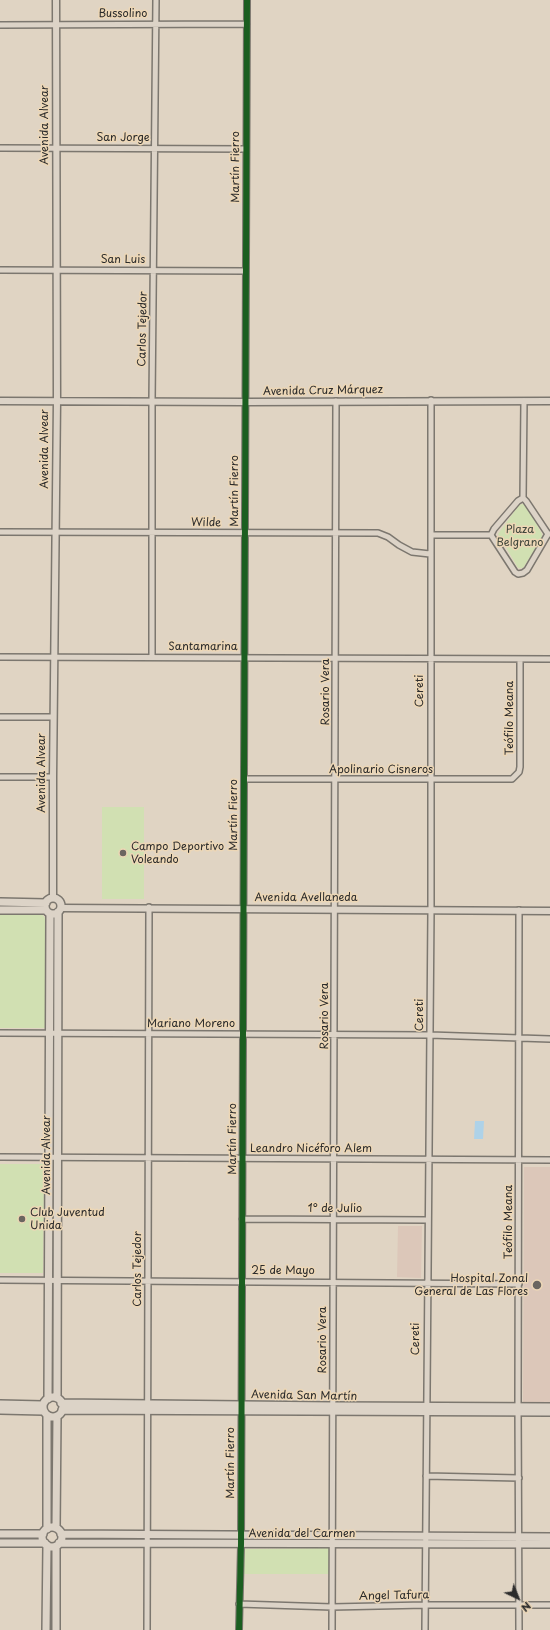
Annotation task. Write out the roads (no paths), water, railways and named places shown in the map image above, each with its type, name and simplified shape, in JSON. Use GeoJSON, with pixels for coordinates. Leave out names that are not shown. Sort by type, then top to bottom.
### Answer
{"type":"FeatureCollection","features":[{"type":"Feature","properties":{"kind":"main road"},"geometry":{"type":"LineString","coordinates":[[0,902],[47,909],[55,914],[60,910],[60,902],[53,898],[49,899],[47,909]]}},
{"type":"Feature","properties":{"kind":"main road"},"geometry":{"type":"LineString","coordinates":[[0,910],[47,909]]}},
{"type":"Feature","properties":{"kind":"main road","name":"Avenida Alvear"},"geometry":{"type":"LineString","coordinates":[[46,1544],[45,1407],[48,1280],[50,1033],[47,909]]}},
{"type":"Feature","properties":{"kind":"main road","name":"Avenida Alvear"},"geometry":{"type":"LineString","coordinates":[[58,1545],[58,1157],[60,910]]}},
{"type":"Feature","properties":{"kind":"main road"},"geometry":{"type":"LineString","coordinates":[[0,1404],[59,1407]]}},
{"type":"Feature","properties":{"kind":"main road"},"geometry":{"type":"LineString","coordinates":[[0,1410],[59,1407]]}},
{"type":"Feature","properties":{"kind":"main road","name":"Avenida San Martín"},"geometry":{"type":"LineString","coordinates":[[59,1407],[518,1409]]}},
{"type":"Feature","properties":{"kind":"main road"},"geometry":{"type":"LineString","coordinates":[[518,1409],[550,1407]]}},
{"type":"Feature","properties":{"kind":"main road"},"geometry":{"type":"LineString","coordinates":[[518,1409],[550,1412]]}},
{"type":"Feature","properties":{"kind":"main road","name":"Avenida del Carmen"},"geometry":{"type":"LineString","coordinates":[[45,1532],[59,1531],[147,1535],[425,1536],[519,1540],[550,1544]]}},
{"type":"Feature","properties":{"kind":"main road"},"geometry":{"type":"LineString","coordinates":[[0,1534],[45,1532]]}},
{"type":"Feature","properties":{"kind":"main road","name":"Avenida del Carmen"},"geometry":{"type":"LineString","coordinates":[[46,1544],[425,1544],[519,1540],[550,1537]]}},
{"type":"Feature","properties":{"kind":"main road"},"geometry":{"type":"LineString","coordinates":[[0,1543],[46,1544],[46,1630]]}},
{"type":"Feature","properties":{"kind":"main road"},"geometry":{"type":"LineString","coordinates":[[56,1630],[58,1545]]}},
{"type":"Feature","properties":{"kind":"street","name":"Avenida Alvear"},"geometry":{"type":"LineString","coordinates":[[53,898],[53,717],[56,532],[56,0]]}},
{"type":"Feature","properties":{"kind":"street","name":"Carlos Tejedor"},"geometry":{"type":"LineString","coordinates":[[152,657],[152,401],[156,0]]}},
{"type":"Feature","properties":{"kind":"street","name":"Martín Fierro"},"geometry":{"type":"LineString","coordinates":[[239,1630],[242,1408],[247,0]]}},
{"type":"Feature","properties":{"kind":"street","name":"Bussolino"},"geometry":{"type":"LineString","coordinates":[[0,25],[247,24]]}},
{"type":"Feature","properties":{"kind":"street","name":"San Jorge"},"geometry":{"type":"LineString","coordinates":[[0,148],[246,148]]}},
{"type":"Feature","properties":{"kind":"street","name":"San Luis"},"geometry":{"type":"LineString","coordinates":[[0,270],[246,271]]}},
{"type":"Feature","properties":{"kind":"street","name":"Cereti"},"geometry":{"type":"LineString","coordinates":[[425,1630],[430,1035],[431,400]]}},
{"type":"Feature","properties":{"kind":"street","name":"Avenida Cruz Márquez"},"geometry":{"type":"LineString","coordinates":[[0,401],[550,401]]}},
{"type":"Feature","properties":{"kind":"street","name":"Rosario Vera"},"geometry":{"type":"LineString","coordinates":[[332,1630],[337,658],[336,401]]}},
{"type":"Feature","properties":{"kind":"street"},"geometry":{"type":"LineString","coordinates":[[491,535],[494,529],[522,498],[524,401]]}},
{"type":"Feature","properties":{"kind":"street"},"geometry":{"type":"LineString","coordinates":[[491,535],[515,572],[518,574],[527,570],[549,534],[526,501],[522,498]]}},
{"type":"Feature","properties":{"kind":"street","name":"Wilde"},"geometry":{"type":"LineString","coordinates":[[0,532],[378,533],[388,537],[412,552],[430,554]]}},
{"type":"Feature","properties":{"kind":"street"},"geometry":{"type":"LineString","coordinates":[[431,534],[491,535]]}},
{"type":"Feature","properties":{"kind":"street","name":"Santamarina"},"geometry":{"type":"LineString","coordinates":[[0,657],[550,659]]}},
{"type":"Feature","properties":{"kind":"street","name":"Teófilo Meana"},"geometry":{"type":"LineString","coordinates":[[516,776],[520,767],[520,659]]}},
{"type":"Feature","properties":{"kind":"street"},"geometry":{"type":"LineString","coordinates":[[0,717],[53,717]]}},
{"type":"Feature","properties":{"kind":"street","name":"Apolinario Cisneros"},"geometry":{"type":"LineString","coordinates":[[244,779],[508,780],[516,776]]}},
{"type":"Feature","properties":{"kind":"street"},"geometry":{"type":"LineString","coordinates":[[0,777],[53,777]]}},
{"type":"Feature","properties":{"kind":"street","name":"Carlos Tejedor"},"geometry":{"type":"LineString","coordinates":[[147,1630],[149,907]]}},
{"type":"Feature","properties":{"kind":"street","name":"Avenida Avellaneda"},"geometry":{"type":"LineString","coordinates":[[60,910],[149,907],[550,911]]}},
{"type":"Feature","properties":{"kind":"street","name":"Teófilo Meana"},"geometry":{"type":"LineString","coordinates":[[519,910],[519,1630]]}},
{"type":"Feature","properties":{"kind":"street","name":"Mariano Moreno"},"geometry":{"type":"LineString","coordinates":[[0,1033],[430,1035],[550,1039]]}},
{"type":"Feature","properties":{"kind":"street","name":"Leandro Nicéforo Alem"},"geometry":{"type":"LineString","coordinates":[[0,1157],[550,1160]]}},
{"type":"Feature","properties":{"kind":"street","name":"1° de Julio"},"geometry":{"type":"LineString","coordinates":[[242,1219],[428,1220]]}},
{"type":"Feature","properties":{"kind":"street","name":"25 de Mayo"},"geometry":{"type":"LineString","coordinates":[[0,1280],[334,1281],[519,1284]]}},
{"type":"Feature","properties":{"kind":"street"},"geometry":{"type":"LineString","coordinates":[[426,1476],[519,1478]]}},
{"type":"Feature","properties":{"kind":"street","name":"Angel Tafura"},"geometry":{"type":"LineString","coordinates":[[239,1604],[332,1607],[550,1605]]}},
{"type":"Feature","properties":{"kind":"water"},"geometry":{"type":"Polygon","coordinates":[[[475,1121],[484,1121],[483,1139],[474,1139],[475,1121]]]}},
{"type":"Feature","properties":{"kind":"place","name":"Campo Deportivo Voleando"},"geometry":{"type":"Point","coordinates":[123,853]}},
{"type":"Feature","properties":{"kind":"place","name":"Club Juventud Unida"},"geometry":{"type":"Point","coordinates":[22,1219]}},
{"type":"Feature","properties":{"kind":"place","name":"Hospital Zonal General de Las Flores"},"geometry":{"type":"Point","coordinates":[537,1285]}},
{"type":"Feature","properties":{"kind":"park label","name":"Plaza Belgrano"},"geometry":{"type":"Point","coordinates":[520,536]}}]}
